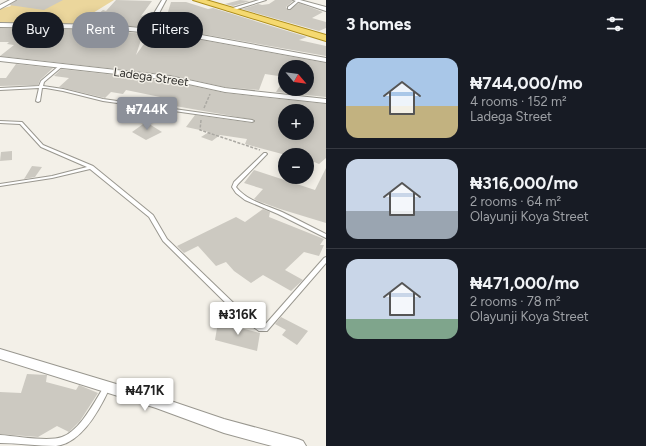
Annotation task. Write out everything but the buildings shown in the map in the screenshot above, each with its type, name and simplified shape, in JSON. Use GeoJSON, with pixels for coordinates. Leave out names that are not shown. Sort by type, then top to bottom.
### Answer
{"type":"FeatureCollection","features":[{"type":"Feature","properties":{"kind":"main road"},"geometry":{"type":"LineString","coordinates":[[197,0],[326,39]]}},
{"type":"Feature","properties":{"kind":"street"},"geometry":{"type":"LineString","coordinates":[[0,7],[14,0]]}},
{"type":"Feature","properties":{"kind":"street"},"geometry":{"type":"LineString","coordinates":[[157,12],[164,0]]}},
{"type":"Feature","properties":{"kind":"street"},"geometry":{"type":"LineString","coordinates":[[229,10],[264,0]]}},
{"type":"Feature","properties":{"kind":"street"},"geometry":{"type":"LineString","coordinates":[[296,0],[326,9]]}},
{"type":"Feature","properties":{"kind":"street"},"geometry":{"type":"LineString","coordinates":[[0,25],[86,26],[137,29]]}},
{"type":"Feature","properties":{"kind":"street"},"geometry":{"type":"LineString","coordinates":[[203,38],[326,60]]}},
{"type":"Feature","properties":{"kind":"street","name":"Ladega Street"},"geometry":{"type":"LineString","coordinates":[[0,59],[170,78],[239,92],[326,101]]}},
{"type":"Feature","properties":{"kind":"street"},"geometry":{"type":"LineString","coordinates":[[0,354],[107,386],[224,426],[298,446]]}},
{"type":"Feature","properties":{"kind":"lane"},"geometry":{"type":"LineString","coordinates":[[290,8],[296,0]]}},
{"type":"Feature","properties":{"kind":"lane"},"geometry":{"type":"LineString","coordinates":[[38,101],[42,82],[62,65]]}},
{"type":"Feature","properties":{"kind":"lane"},"geometry":{"type":"LineString","coordinates":[[0,89],[40,87],[63,90],[102,100],[252,121]]}},
{"type":"Feature","properties":{"kind":"lane"},"geometry":{"type":"LineString","coordinates":[[0,122],[21,123],[42,146],[91,167],[151,216],[165,240],[243,316],[261,329],[265,329],[326,261]]}},
{"type":"Feature","properties":{"kind":"lane"},"geometry":{"type":"LineString","coordinates":[[265,154],[236,183],[234,187],[237,192],[254,203],[273,210],[326,236]]}},
{"type":"Feature","properties":{"kind":"lane"},"geometry":{"type":"LineString","coordinates":[[0,185],[52,177],[91,167]]}},
{"type":"Feature","properties":{"kind":"lane"},"geometry":{"type":"LineString","coordinates":[[0,439],[63,441],[81,427],[107,386]]}},
{"type":"Feature","properties":{"kind":"path"},"geometry":{"type":"LineString","coordinates":[[200,130],[259,149],[265,154]]}},
{"type":"Feature","properties":{"kind":"shaded area"},"geometry":{"type":"Polygon","coordinates":[[[19,0],[114,0],[94,12],[72,12],[72,24],[64,24],[64,12],[12,12],[12,23],[0,23],[0,9],[11,6],[10,4],[19,0]]]}}]}
